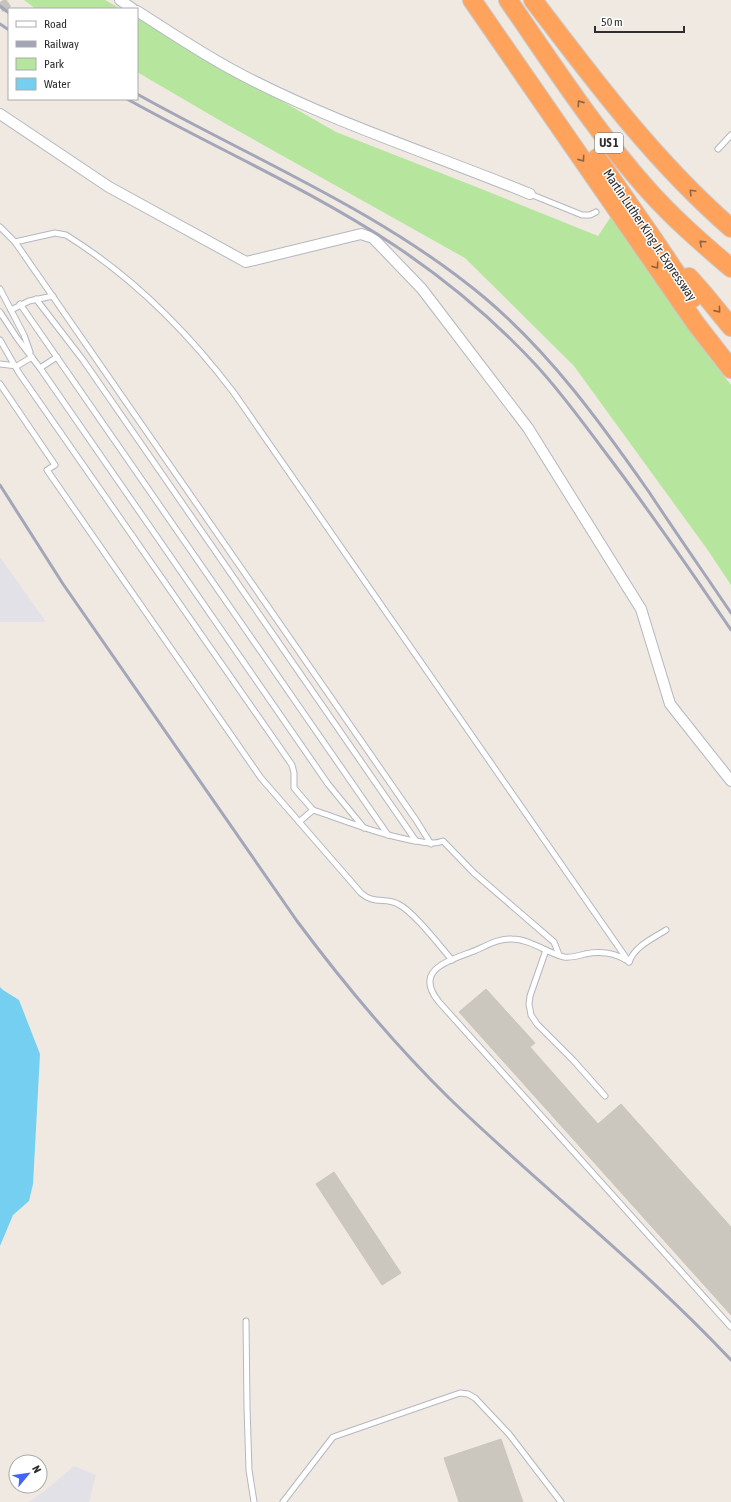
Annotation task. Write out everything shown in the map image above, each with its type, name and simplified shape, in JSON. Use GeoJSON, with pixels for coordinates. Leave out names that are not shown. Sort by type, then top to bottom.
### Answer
{"type":"FeatureCollection","features":[{"type":"Feature","properties":{"kind":"highway"},"geometry":{"type":"LineString","coordinates":[[472,0],[696,324],[731,370]]}},
{"type":"Feature","properties":{"kind":"highway","name":"Martin Luther King Jr. Expressway"},"geometry":{"type":"LineString","coordinates":[[485,0],[654,240],[731,354]]}},
{"type":"Feature","properties":{"kind":"highway","name":"Martin Luther King Jr. Expressway"},"geometry":{"type":"LineString","coordinates":[[508,0],[593,122],[625,164],[670,214],[731,268]]}},
{"type":"Feature","properties":{"kind":"highway"},"geometry":{"type":"LineString","coordinates":[[533,0],[619,112],[663,162],[705,205],[731,228]]}},
{"type":"Feature","properties":{"kind":"highway"},"geometry":{"type":"LineString","coordinates":[[538,0],[575,55]]}},
{"type":"Feature","properties":{"kind":"highway"},"geometry":{"type":"LineString","coordinates":[[654,240],[704,294],[731,327]]}},
{"type":"Feature","properties":{"kind":"street"},"geometry":{"type":"LineString","coordinates":[[120,0],[132,8]]}},
{"type":"Feature","properties":{"kind":"street"},"geometry":{"type":"LineString","coordinates":[[138,12],[184,42],[245,77],[334,118],[405,146],[471,169],[530,194]]}},
{"type":"Feature","properties":{"kind":"street"},"geometry":{"type":"LineString","coordinates":[[0,114],[109,187],[246,262],[361,234],[373,238],[422,288],[528,428],[641,609],[670,704],[731,781]]}},
{"type":"Feature","properties":{"kind":"lane"},"geometry":{"type":"LineString","coordinates":[[718,149],[731,135]]}},
{"type":"Feature","properties":{"kind":"lane"},"geometry":{"type":"LineString","coordinates":[[530,194],[582,215],[590,215],[596,212]]}},
{"type":"Feature","properties":{"kind":"lane"},"geometry":{"type":"LineString","coordinates":[[0,227],[15,242],[53,296],[412,813],[431,844]]}},
{"type":"Feature","properties":{"kind":"lane"},"geometry":{"type":"LineString","coordinates":[[15,242],[55,233],[66,235],[135,285],[164,311],[200,350],[234,393],[629,962]]}},
{"type":"Feature","properties":{"kind":"lane"},"geometry":{"type":"LineString","coordinates":[[0,289],[24,335],[32,357]]}},
{"type":"Feature","properties":{"kind":"lane"},"geometry":{"type":"LineString","coordinates":[[11,310],[20,304],[53,296]]}},
{"type":"Feature","properties":{"kind":"lane"},"geometry":{"type":"LineString","coordinates":[[36,299],[83,360],[416,841]]}},
{"type":"Feature","properties":{"kind":"lane"},"geometry":{"type":"LineString","coordinates":[[20,304],[388,835]]}},
{"type":"Feature","properties":{"kind":"lane"},"geometry":{"type":"LineString","coordinates":[[0,312],[16,338],[40,368],[328,784],[364,828]]}},
{"type":"Feature","properties":{"kind":"lane"},"geometry":{"type":"LineString","coordinates":[[0,340],[14,365],[292,765],[294,772],[294,788],[314,810],[364,828],[388,835],[431,844],[442,841],[474,873],[554,942],[559,955]]}},
{"type":"Feature","properties":{"kind":"lane"},"geometry":{"type":"LineString","coordinates":[[0,364],[20,365],[32,357]]}},
{"type":"Feature","properties":{"kind":"lane"},"geometry":{"type":"LineString","coordinates":[[40,368],[57,357]]}},
{"type":"Feature","properties":{"kind":"lane"},"geometry":{"type":"LineString","coordinates":[[0,384],[55,465],[47,470],[261,778],[365,896],[373,900],[395,902],[403,907],[452,960]]}},
{"type":"Feature","properties":{"kind":"lane"},"geometry":{"type":"LineString","coordinates":[[299,822],[314,810]]}},
{"type":"Feature","properties":{"kind":"lane"},"geometry":{"type":"LineString","coordinates":[[629,962],[632,954],[637,948],[666,930]]}},
{"type":"Feature","properties":{"kind":"lane"},"geometry":{"type":"LineString","coordinates":[[629,962],[614,954],[604,952],[571,957],[559,955],[517,939],[508,939],[452,960],[438,967],[431,976],[430,986],[436,998],[731,1327]]}},
{"type":"Feature","properties":{"kind":"lane"},"geometry":{"type":"LineString","coordinates":[[546,950],[530,999],[529,1010],[531,1015],[537,1024],[573,1060],[605,1096]]}},
{"type":"Feature","properties":{"kind":"lane"},"geometry":{"type":"LineString","coordinates":[[246,1321],[249,1454],[254,1502]]}},
{"type":"Feature","properties":{"kind":"lane"},"geometry":{"type":"LineString","coordinates":[[283,1502],[333,1437],[460,1393],[468,1394],[475,1398],[504,1429],[561,1502]]}},
{"type":"Feature","properties":{"kind":"shaded area"},"geometry":{"type":"Polygon","coordinates":[[[0,557],[46,622],[0,622],[0,557]]]}},
{"type":"Feature","properties":{"kind":"shaded area"},"geometry":{"type":"Polygon","coordinates":[[[74,1466],[96,1475],[89,1502],[29,1502],[40,1494],[48,1494],[48,1488],[74,1466]]]}},
{"type":"Feature","properties":{"kind":"green space"},"geometry":{"type":"Polygon","coordinates":[[[24,0],[105,0],[119,8],[35,8],[24,0]]]}},
{"type":"Feature","properties":{"kind":"green space"},"geometry":{"type":"Polygon","coordinates":[[[138,19],[336,132],[598,236],[614,212],[710,358],[731,385],[731,585],[707,549],[574,366],[465,258],[226,124],[138,73],[138,19]]]}},
{"type":"Feature","properties":{"kind":"water"},"geometry":{"type":"Polygon","coordinates":[[[0,987],[19,1000],[40,1054],[33,1184],[29,1201],[13,1215],[0,1246],[0,987]]]}},
{"type":"Feature","properties":{"kind":"building"},"geometry":{"type":"Polygon","coordinates":[[[486,989],[535,1043],[530,1047],[598,1124],[621,1104],[731,1227],[731,1315],[459,1012],[486,989]]]}},
{"type":"Feature","properties":{"kind":"building"},"geometry":{"type":"Polygon","coordinates":[[[334,1172],[401,1273],[382,1285],[316,1184],[334,1172]]]}},
{"type":"Feature","properties":{"kind":"building"},"geometry":{"type":"Polygon","coordinates":[[[501,1439],[523,1502],[459,1502],[444,1458],[501,1439]]]}},
{"type":"Feature","properties":{"kind":"tunnel"},"geometry":{"type":"LineString","coordinates":[[0,8],[12,0]]}},
{"type":"Feature","properties":{"kind":"railway"},"geometry":{"type":"LineString","coordinates":[[0,6],[8,12]]}},
{"type":"Feature","properties":{"kind":"railway"},"geometry":{"type":"LineString","coordinates":[[0,24],[8,29]]}},
{"type":"Feature","properties":{"kind":"railway"},"geometry":{"type":"LineString","coordinates":[[138,95],[316,188],[360,213],[445,267],[485,298],[532,342],[593,415],[649,492],[731,613]]}},
{"type":"Feature","properties":{"kind":"railway"},"geometry":{"type":"LineString","coordinates":[[129,100],[329,205],[413,258],[486,316],[535,364],[570,406],[652,515],[731,630]]}},
{"type":"Feature","properties":{"kind":"railway"},"geometry":{"type":"LineString","coordinates":[[0,485],[63,584],[297,921],[351,990],[408,1056],[449,1098],[663,1292],[731,1360]]}}]}
